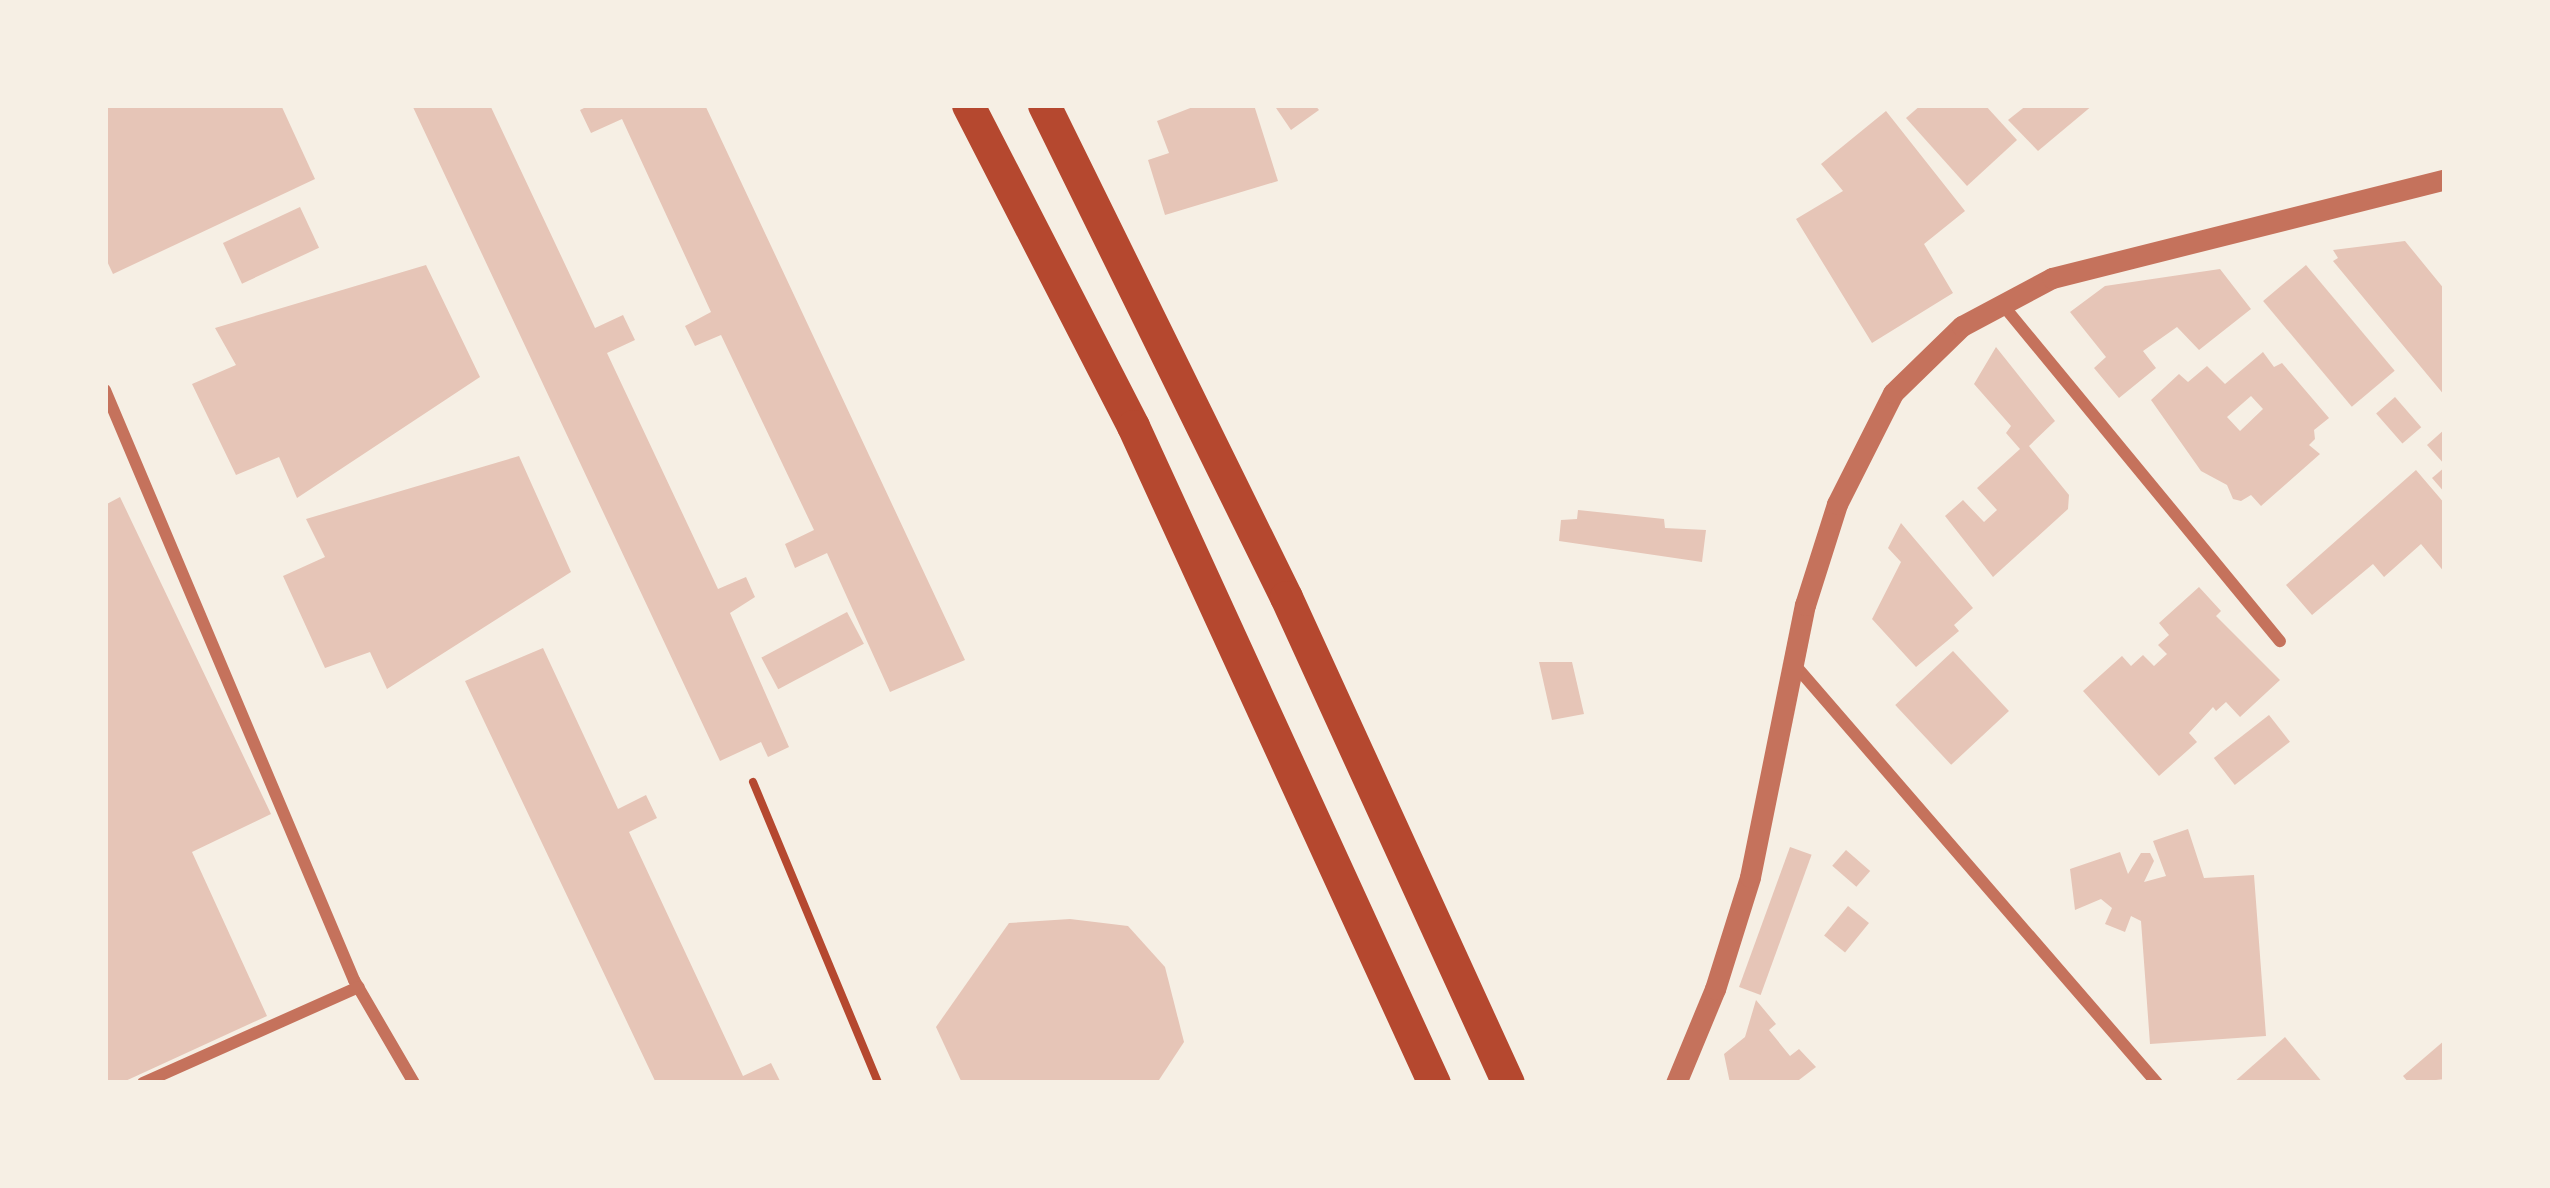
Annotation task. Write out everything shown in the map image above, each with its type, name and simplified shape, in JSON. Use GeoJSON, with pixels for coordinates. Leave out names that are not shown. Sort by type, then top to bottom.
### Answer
{"type":"FeatureCollection","features":[{"type":"Feature","properties":{"kind":"highway"},"geometry":{"type":"LineString","coordinates":[[968,105],[1133,426],[1434,1083]]}},
{"type":"Feature","properties":{"kind":"highway"},"geometry":{"type":"LineString","coordinates":[[1044,105],[1286,597],[1508,1083]]}},
{"type":"Feature","properties":{"kind":"street"},"geometry":{"type":"LineString","coordinates":[[1676,1083],[1715,989],[1750,877],[1793,663],[1837,504],[1893,393],[1963,326],[2052,278],[2445,179]]}},
{"type":"Feature","properties":{"kind":"street"},"geometry":{"type":"LineString","coordinates":[[2002,304],[2280,640]]}},
{"type":"Feature","properties":{"kind":"street"},"geometry":{"type":"LineString","coordinates":[[105,390],[359,987],[414,1083]]}},
{"type":"Feature","properties":{"kind":"street"},"geometry":{"type":"LineString","coordinates":[[1793,663],[2157,1083]]}},
{"type":"Feature","properties":{"kind":"street"},"geometry":{"type":"LineString","coordinates":[[142,1083],[359,987]]}},
{"type":"Feature","properties":{"kind":"path"},"geometry":{"type":"LineString","coordinates":[[753,782],[878,1083]]}},
{"type":"Feature","properties":{"kind":"building"},"geometry":{"type":"Polygon","coordinates":[[[105,105],[281,105],[315,179],[113,274],[105,257],[105,105]]]}},
{"type":"Feature","properties":{"kind":"building"},"geometry":{"type":"Polygon","coordinates":[[[412,105],[490,105],[595,328],[623,315],[635,340],[607,353],[718,589],[746,577],[755,597],[730,613],[789,747],[768,757],[761,742],[720,761],[412,105]]]}},
{"type":"Feature","properties":{"kind":"building"},"geometry":{"type":"Polygon","coordinates":[[[590,105],[705,105],[965,660],[890,692],[827,553],[795,568],[785,544],[814,530],[721,335],[695,346],[685,326],[711,312],[622,119],[591,133],[580,110],[590,105]]]}},
{"type":"Feature","properties":{"kind":"building"},"geometry":{"type":"Polygon","coordinates":[[[1198,105],[1254,105],[1278,181],[1165,215],[1148,160],[1169,153],[1157,121],[1198,105]]]}},
{"type":"Feature","properties":{"kind":"building"},"geometry":{"type":"Polygon","coordinates":[[[1274,105],[1315,105],[1319,110],[1291,130],[1274,105]]]}},
{"type":"Feature","properties":{"kind":"building"},"geometry":{"type":"Polygon","coordinates":[[[1921,105],[1985,105],[2017,140],[1967,186],[1906,118],[1921,105]]]}},
{"type":"Feature","properties":{"kind":"building"},"geometry":{"type":"Polygon","coordinates":[[[2027,105],[2093,105],[2038,151],[2008,120],[2027,105]]]}},
{"type":"Feature","properties":{"kind":"building"},"geometry":{"type":"Polygon","coordinates":[[[1886,111],[1965,211],[1924,244],[1953,293],[1872,343],[1796,219],[1843,191],[1821,164],[1886,111]]]}},
{"type":"Feature","properties":{"kind":"building"},"geometry":{"type":"Polygon","coordinates":[[[300,207],[319,248],[242,284],[223,243],[300,207]]]}},
{"type":"Feature","properties":{"kind":"building"},"geometry":{"type":"Polygon","coordinates":[[[2405,241],[2445,290],[2445,396],[2333,261],[2338,258],[2333,250],[2405,241]]]}},
{"type":"Feature","properties":{"kind":"building"},"geometry":{"type":"Polygon","coordinates":[[[426,265],[480,377],[297,498],[279,457],[236,475],[192,384],[236,365],[215,328],[426,265]]]}},
{"type":"Feature","properties":{"kind":"building"},"geometry":{"type":"Polygon","coordinates":[[[2306,265],[2395,371],[2352,407],[2263,301],[2306,265]]]}},
{"type":"Feature","properties":{"kind":"building"},"geometry":{"type":"Polygon","coordinates":[[[2220,269],[2251,309],[2199,350],[2177,327],[2143,351],[2156,368],[2119,398],[2094,368],[2106,357],[2070,312],[2105,286],[2220,269]]]}},
{"type":"Feature","properties":{"kind":"building"},"geometry":{"type":"Polygon","coordinates":[[[1996,347],[2055,421],[2029,446],[2069,495],[2068,509],[1993,577],[1945,516],[1963,500],[1984,522],[1997,510],[1977,488],[2020,449],[2006,433],[2011,426],[1974,384],[1996,347]]]}},
{"type":"Feature","properties":{"kind":"building"},"geometry":{"type":"Polygon","coordinates":[[[2263,352],[2274,367],[2282,363],[2329,418],[2314,430],[2315,439],[2309,445],[2320,454],[2261,506],[2251,495],[2241,501],[2233,499],[2227,485],[2201,471],[2151,400],[2179,374],[2188,382],[2207,366],[2225,384],[2263,352]],[[2251,396],[2227,417],[2240,431],[2263,409],[2251,396]]]}},
{"type":"Feature","properties":{"kind":"building"},"geometry":{"type":"Polygon","coordinates":[[[2395,397],[2421,427],[2402,444],[2376,413],[2395,397]]]}},
{"type":"Feature","properties":{"kind":"building"},"geometry":{"type":"Polygon","coordinates":[[[2445,429],[2445,465],[2427,445],[2445,429]]]}},
{"type":"Feature","properties":{"kind":"building"},"geometry":{"type":"Polygon","coordinates":[[[519,456],[571,572],[387,689],[370,652],[325,668],[283,576],[325,557],[306,519],[519,456]]]}},
{"type":"Feature","properties":{"kind":"building"},"geometry":{"type":"Polygon","coordinates":[[[2445,467],[2445,493],[2432,478],[2445,467]]]}},
{"type":"Feature","properties":{"kind":"building"},"geometry":{"type":"Polygon","coordinates":[[[2416,470],[2445,504],[2445,573],[2421,544],[2384,577],[2373,564],[2312,615],[2286,585],[2416,470]]]}},
{"type":"Feature","properties":{"kind":"building"},"geometry":{"type":"Polygon","coordinates":[[[120,497],[271,814],[192,852],[267,1016],[121,1083],[105,1083],[105,505],[120,497]]]}},
{"type":"Feature","properties":{"kind":"building"},"geometry":{"type":"Polygon","coordinates":[[[1578,510],[1664,519],[1665,528],[1706,530],[1702,562],[1559,541],[1561,520],[1577,519],[1578,510]]]}},
{"type":"Feature","properties":{"kind":"building"},"geometry":{"type":"Polygon","coordinates":[[[1901,523],[1973,608],[1954,625],[1959,631],[1916,667],[1872,619],[1901,562],[1888,548],[1901,523]]]}},
{"type":"Feature","properties":{"kind":"building"},"geometry":{"type":"Polygon","coordinates":[[[2199,587],[2221,611],[2216,616],[2280,680],[2240,717],[2226,702],[2216,711],[2213,707],[2189,733],[2197,742],[2159,776],[2083,691],[2122,656],[2131,666],[2143,655],[2154,666],[2167,654],[2158,645],[2169,635],[2159,623],[2199,587]]]}},
{"type":"Feature","properties":{"kind":"building"},"geometry":{"type":"Polygon","coordinates":[[[847,612],[864,644],[778,689],[761,658],[847,612]]]}},
{"type":"Feature","properties":{"kind":"building"},"geometry":{"type":"Polygon","coordinates":[[[543,648],[618,809],[646,795],[657,818],[629,832],[743,1076],[771,1063],[781,1083],[656,1083],[465,681],[543,648]]]}},
{"type":"Feature","properties":{"kind":"building"},"geometry":{"type":"Polygon","coordinates":[[[1953,651],[2009,711],[1951,765],[1895,705],[1953,651]]]}},
{"type":"Feature","properties":{"kind":"building"},"geometry":{"type":"Polygon","coordinates":[[[1539,662],[1572,662],[1584,714],[1552,720],[1539,662]]]}},
{"type":"Feature","properties":{"kind":"building"},"geometry":{"type":"Polygon","coordinates":[[[2269,715],[2290,742],[2235,785],[2214,758],[2269,715]]]}},
{"type":"Feature","properties":{"kind":"building"},"geometry":{"type":"Polygon","coordinates":[[[2188,829],[2204,878],[2254,875],[2266,1036],[2150,1044],[2141,921],[2131,916],[2125,932],[2105,924],[2112,908],[2101,899],[2075,910],[2070,869],[2120,852],[2128,874],[2141,853],[2150,853],[2154,861],[2144,882],[2166,876],[2153,841],[2188,829]]]}},
{"type":"Feature","properties":{"kind":"building"},"geometry":{"type":"Polygon","coordinates":[[[1790,847],[1812,855],[1761,995],[1739,987],[1790,847]]]}},
{"type":"Feature","properties":{"kind":"building"},"geometry":{"type":"Polygon","coordinates":[[[1846,850],[1870,871],[1856,887],[1832,866],[1846,850]]]}},
{"type":"Feature","properties":{"kind":"building"},"geometry":{"type":"Polygon","coordinates":[[[1848,906],[1869,923],[1845,953],[1824,936],[1848,906]]]}},
{"type":"Feature","properties":{"kind":"building"},"geometry":{"type":"Polygon","coordinates":[[[1070,919],[1128,926],[1165,967],[1184,1042],[1157,1083],[962,1083],[936,1027],[1009,923],[1070,919]]]}},
{"type":"Feature","properties":{"kind":"building"},"geometry":{"type":"Polygon","coordinates":[[[1756,1000],[1776,1024],[1769,1030],[1790,1056],[1799,1049],[1816,1067],[1795,1083],[1730,1083],[1724,1054],[1745,1037],[1756,1000]]]}},
{"type":"Feature","properties":{"kind":"building"},"geometry":{"type":"Polygon","coordinates":[[[2285,1037],[2323,1083],[2233,1083],[2285,1037]]]}},
{"type":"Feature","properties":{"kind":"building"},"geometry":{"type":"Polygon","coordinates":[[[2445,1040],[2445,1079],[2409,1083],[2403,1076],[2445,1040]]]}}]}
